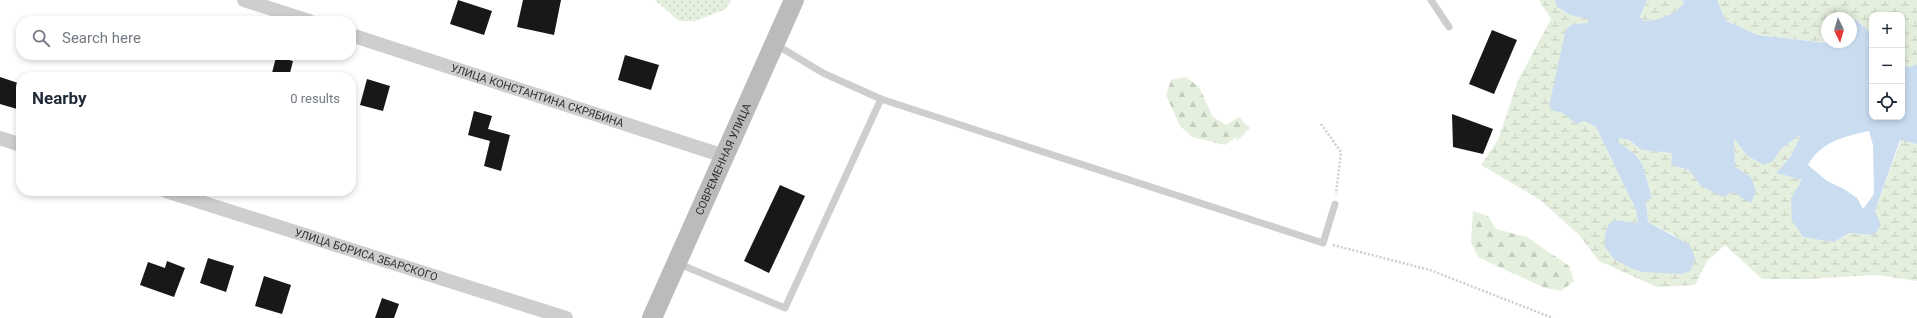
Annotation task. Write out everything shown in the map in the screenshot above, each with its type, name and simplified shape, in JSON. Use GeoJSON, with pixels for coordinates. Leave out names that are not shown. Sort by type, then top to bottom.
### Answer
{"type":"FeatureCollection","features":[{"type":"Feature","properties":{"kind":"street"},"geometry":{"type":"LineString","coordinates":[[244,0],[294,16]]}},
{"type":"Feature","properties":{"kind":"street","name":"СОВРЕМЕННАЯ УЛИЦА"},"geometry":{"type":"LineString","coordinates":[[652,318],[794,0]]}},
{"type":"Feature","properties":{"kind":"street","name":"УЛИЦА КОНСТАНТИНА СКРЯБИНА"},"geometry":{"type":"LineString","coordinates":[[356,37],[724,156]]}},
{"type":"Feature","properties":{"kind":"street"},"geometry":{"type":"LineString","coordinates":[[0,138],[16,143]]}},
{"type":"Feature","properties":{"kind":"street","name":"УЛИЦА БОРИСА ЗБАРСКОГО"},"geometry":{"type":"LineString","coordinates":[[182,196],[566,318]]}},
{"type":"Feature","properties":{"kind":"lane"},"geometry":{"type":"LineString","coordinates":[[1431,0],[1449,27]]}},
{"type":"Feature","properties":{"kind":"lane"},"geometry":{"type":"LineString","coordinates":[[775,44],[824,73],[881,99],[1322,243],[1335,204]]}},
{"type":"Feature","properties":{"kind":"lane"},"geometry":{"type":"LineString","coordinates":[[677,263],[785,308],[881,99]]}},
{"type":"Feature","properties":{"kind":"path"},"geometry":{"type":"LineString","coordinates":[[1321,124],[1341,152],[1335,204]]}},
{"type":"Feature","properties":{"kind":"path"},"geometry":{"type":"LineString","coordinates":[[1322,243],[1430,270],[1553,318]]}},
{"type":"Feature","properties":{"kind":"green space"},"geometry":{"type":"Polygon","coordinates":[[[655,0],[731,0],[726,9],[695,21],[679,21],[655,0]]]}},
{"type":"Feature","properties":{"kind":"green space"},"geometry":{"type":"Polygon","coordinates":[[[1539,0],[1555,0],[1556,6],[1570,15],[1590,19],[1587,23],[1573,24],[1554,111],[1563,113],[1576,124],[1584,121],[1596,127],[1636,210],[1638,223],[1615,220],[1664,272],[1683,274],[1676,236],[1648,222],[1646,201],[1652,197],[1643,166],[1635,154],[1619,143],[1619,138],[1629,140],[1642,150],[1672,153],[1671,165],[1689,170],[1701,186],[1751,177],[1735,167],[1734,137],[1746,155],[1773,161],[1781,149],[1802,133],[1792,155],[1776,173],[1802,180],[1834,242],[1849,233],[1874,235],[1875,211],[1901,140],[1917,144],[1917,281],[1876,275],[1808,279],[1762,279],[1725,245],[1707,261],[1695,285],[1657,287],[1599,261],[1579,235],[1539,199],[1481,165],[1498,140],[1517,83],[1551,19],[1539,0]]]}},
{"type":"Feature","properties":{"kind":"green space"},"geometry":{"type":"Polygon","coordinates":[[[1647,0],[1682,0],[1684,3],[1671,14],[1655,20],[1644,21],[1640,17],[1647,0]]]}},
{"type":"Feature","properties":{"kind":"green space"},"geometry":{"type":"Polygon","coordinates":[[[1717,0],[1917,0],[1917,65],[1909,67],[1905,65],[1905,12],[1869,12],[1869,32],[1857,20],[1857,12],[1821,12],[1821,42],[1758,35],[1726,21],[1717,0]]]}},
{"type":"Feature","properties":{"kind":"green space"},"geometry":{"type":"Polygon","coordinates":[[[1186,77],[1199,87],[1213,117],[1226,125],[1239,117],[1250,128],[1237,141],[1236,137],[1225,145],[1192,137],[1180,126],[1166,95],[1171,80],[1186,77]]]}},
{"type":"Feature","properties":{"kind":"green space"},"geometry":{"type":"Polygon","coordinates":[[[1473,211],[1488,216],[1496,229],[1527,237],[1569,266],[1574,281],[1561,291],[1545,288],[1478,257],[1471,242],[1473,211]]]}},
{"type":"Feature","properties":{"kind":"water"},"geometry":{"type":"Polygon","coordinates":[[[1555,0],[1647,0],[1640,17],[1644,21],[1655,20],[1671,14],[1684,3],[1682,0],[1717,0],[1726,21],[1758,35],[1821,42],[1821,48],[1857,48],[1857,21],[1869,32],[1869,120],[1905,120],[1905,65],[1909,67],[1917,65],[1917,144],[1900,140],[1875,211],[1881,225],[1874,235],[1849,233],[1834,242],[1803,237],[1792,221],[1791,198],[1802,180],[1776,173],[1792,155],[1801,134],[1781,149],[1773,161],[1764,165],[1746,155],[1734,138],[1735,167],[1751,177],[1756,191],[1751,203],[1733,192],[1723,197],[1701,186],[1689,170],[1671,165],[1672,153],[1642,150],[1629,140],[1619,138],[1619,143],[1635,154],[1643,166],[1652,198],[1646,201],[1648,222],[1690,245],[1695,258],[1691,270],[1683,274],[1643,272],[1630,268],[1614,259],[1605,247],[1605,235],[1609,224],[1615,220],[1638,223],[1636,210],[1596,127],[1584,121],[1576,124],[1563,113],[1554,111],[1549,106],[1566,29],[1573,24],[1587,23],[1589,19],[1570,15],[1556,6],[1555,0]],[[1869,131],[1851,135],[1826,145],[1813,157],[1808,165],[1827,181],[1844,189],[1857,198],[1863,209],[1874,194],[1873,145],[1869,131]]]}},
{"type":"Feature","properties":{"kind":"building"},"geometry":{"type":"Polygon","coordinates":[[[458,0],[492,11],[484,35],[450,24],[458,0]]]}},
{"type":"Feature","properties":{"kind":"building"},"geometry":{"type":"Polygon","coordinates":[[[523,0],[561,0],[554,35],[517,27],[523,0]]]}},
{"type":"Feature","properties":{"kind":"building"},"geometry":{"type":"Polygon","coordinates":[[[1492,30],[1517,40],[1494,94],[1469,84],[1492,30]]]}},
{"type":"Feature","properties":{"kind":"building"},"geometry":{"type":"Polygon","coordinates":[[[625,55],[659,65],[651,90],[618,80],[625,55]]]}},
{"type":"Feature","properties":{"kind":"building"},"geometry":{"type":"Polygon","coordinates":[[[275,60],[293,61],[290,72],[272,72],[275,60]]]}},
{"type":"Feature","properties":{"kind":"building"},"geometry":{"type":"Polygon","coordinates":[[[0,77],[16,82],[16,109],[0,104],[0,77]]]}},
{"type":"Feature","properties":{"kind":"building"},"geometry":{"type":"Polygon","coordinates":[[[367,79],[390,86],[383,111],[360,105],[367,79]]]}},
{"type":"Feature","properties":{"kind":"building"},"geometry":{"type":"Polygon","coordinates":[[[474,111],[492,116],[488,129],[510,135],[501,171],[484,166],[490,141],[468,135],[474,111]]]}},
{"type":"Feature","properties":{"kind":"building"},"geometry":{"type":"Polygon","coordinates":[[[1452,114],[1493,129],[1483,154],[1453,147],[1452,114]]]}},
{"type":"Feature","properties":{"kind":"building"},"geometry":{"type":"Polygon","coordinates":[[[780,185],[805,196],[769,273],[744,261],[780,185]]]}},
{"type":"Feature","properties":{"kind":"building"},"geometry":{"type":"Polygon","coordinates":[[[208,258],[234,266],[226,292],[200,283],[208,258]]]}},
{"type":"Feature","properties":{"kind":"building"},"geometry":{"type":"Polygon","coordinates":[[[167,261],[185,268],[174,297],[140,285],[148,262],[165,268],[167,261]]]}},
{"type":"Feature","properties":{"kind":"building"},"geometry":{"type":"Polygon","coordinates":[[[264,276],[291,285],[282,314],[255,306],[264,276]]]}},
{"type":"Feature","properties":{"kind":"building"},"geometry":{"type":"Polygon","coordinates":[[[382,298],[399,304],[394,318],[375,318],[382,298]]]}}]}
